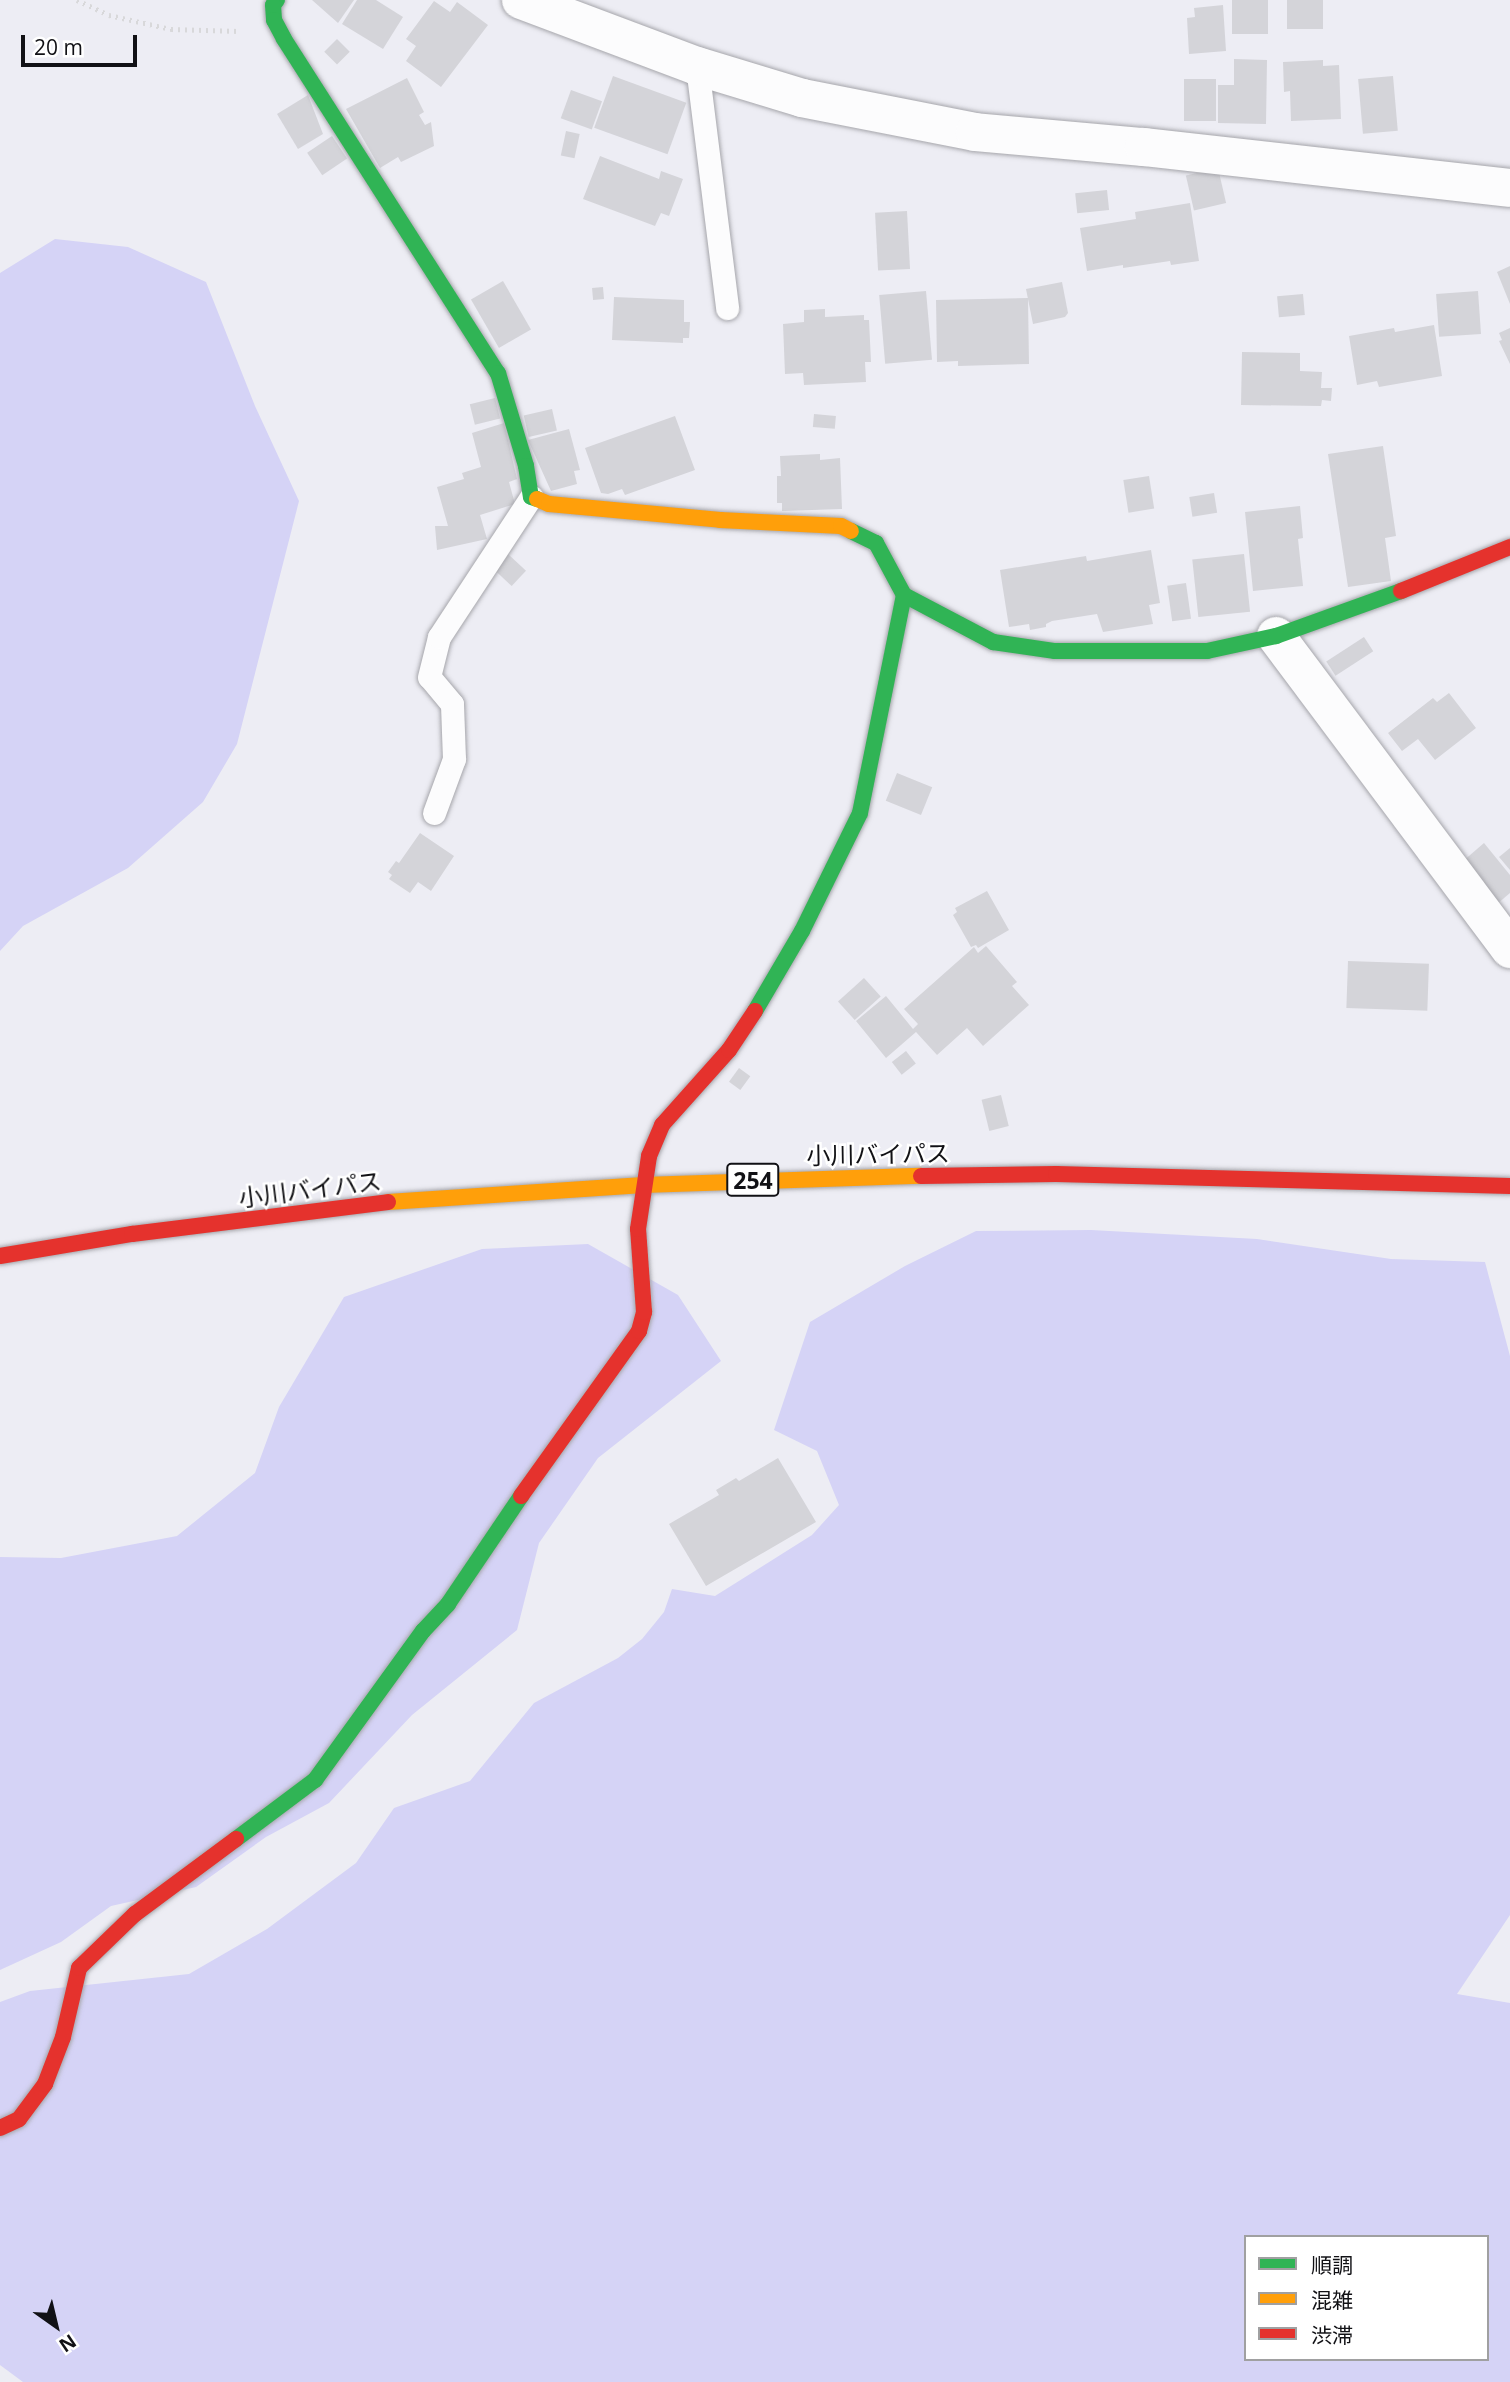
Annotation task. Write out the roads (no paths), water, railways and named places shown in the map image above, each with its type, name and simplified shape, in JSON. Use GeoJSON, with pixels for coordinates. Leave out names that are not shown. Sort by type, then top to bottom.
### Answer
{"type":"FeatureCollection","features":[{"type":"Feature","properties":{"kind":"main road"},"geometry":{"type":"LineString","coordinates":[[0,2128],[19,2119],[45,2084],[63,2037],[79,1968],[135,1914],[315,1780],[423,1631],[448,1604],[478,1555],[639,1331],[644,1312],[638,1229],[649,1156],[662,1125],[729,1050],[766,995],[802,931],[860,813],[904,595],[891,566],[876,543],[841,526],[720,520],[549,504],[531,497],[526,466],[498,373],[274,20],[273,5],[277,0]]}},
{"type":"Feature","properties":{"kind":"main road"},"geometry":{"type":"LineString","coordinates":[[904,595],[993,642],[1055,651],[1207,652],[1276,636],[1510,547]]}},
{"type":"Feature","properties":{"kind":"main road","name":"小川バイパス"},"geometry":{"type":"LineString","coordinates":[[0,1256],[132,1234],[400,1201],[643,1185],[825,1177],[1056,1174],[1510,1186]]}},
{"type":"Feature","properties":{"kind":"street"},"geometry":{"type":"LineString","coordinates":[[521,0],[697,66],[803,98],[975,131],[1510,188]]}},
{"type":"Feature","properties":{"kind":"street"},"geometry":{"type":"LineString","coordinates":[[1276,636],[1510,949]]}},
{"type":"Feature","properties":{"kind":"lane"},"geometry":{"type":"LineString","coordinates":[[697,66],[727,308]]}},
{"type":"Feature","properties":{"kind":"lane"},"geometry":{"type":"LineString","coordinates":[[434,813],[454,759],[453,704],[429,677],[439,637],[531,497]]}}]}
